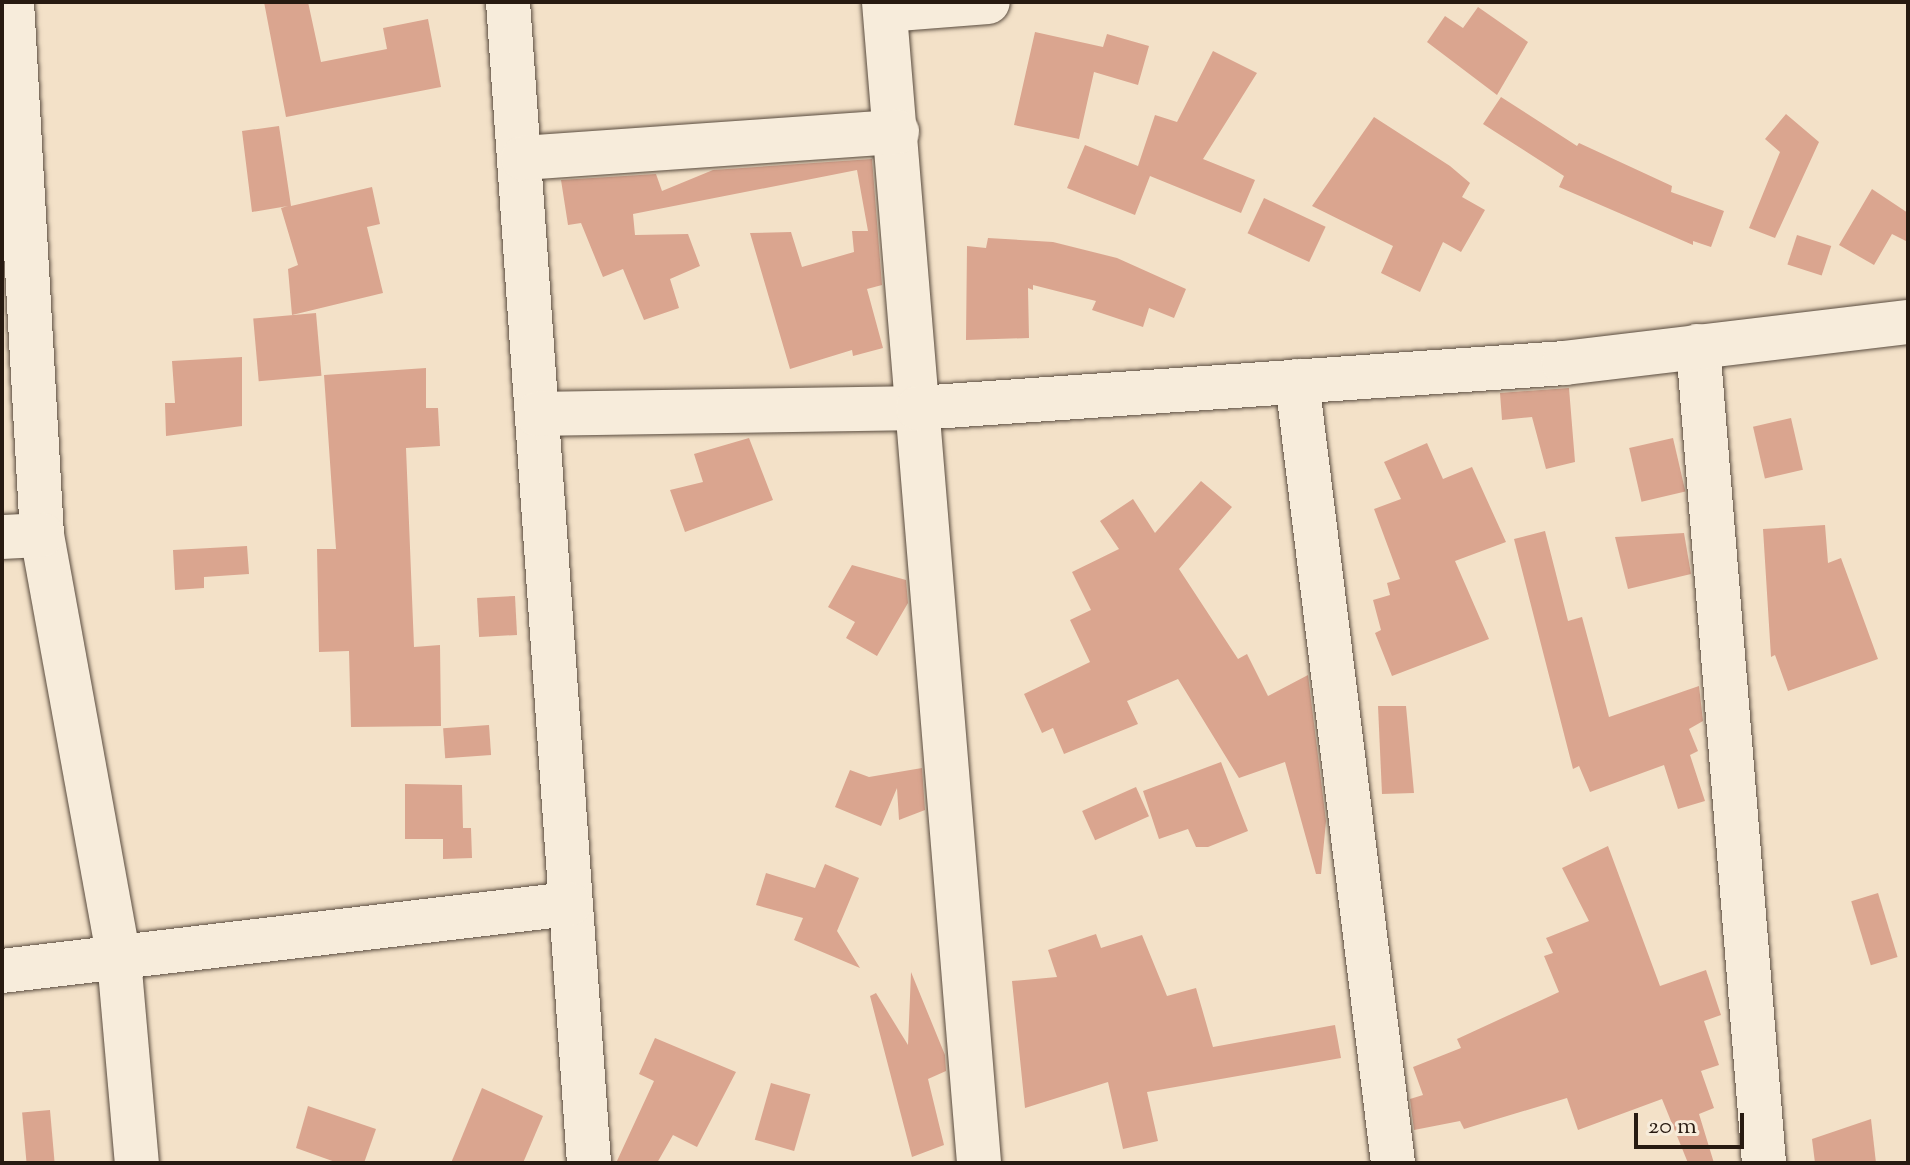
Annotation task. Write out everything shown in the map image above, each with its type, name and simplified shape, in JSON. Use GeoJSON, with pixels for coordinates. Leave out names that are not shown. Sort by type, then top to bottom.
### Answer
{"type":"FeatureCollection","features":[{"type":"Feature","properties":{"kind":"street"},"geometry":{"type":"LineString","coordinates":[[12,2],[22,536],[119,959],[137,1163]]}},
{"type":"Feature","properties":{"kind":"street"},"geometry":{"type":"LineString","coordinates":[[508,2],[523,158],[569,904],[589,1163]]}},
{"type":"Feature","properties":{"kind":"street"},"geometry":{"type":"LineString","coordinates":[[979,1163],[885,6],[988,2]]}},
{"type":"Feature","properties":{"kind":"street"},"geometry":{"type":"LineString","coordinates":[[523,158],[897,132]]}},
{"type":"Feature","properties":{"kind":"street"},"geometry":{"type":"LineString","coordinates":[[537,414],[918,408],[1564,363],[1908,322]]}},
{"type":"Feature","properties":{"kind":"street"},"geometry":{"type":"LineString","coordinates":[[1698,346],[1764,1163]]}},
{"type":"Feature","properties":{"kind":"street"},"geometry":{"type":"LineString","coordinates":[[1297,381],[1393,1163]]}},
{"type":"Feature","properties":{"kind":"street"},"geometry":{"type":"LineString","coordinates":[[2,971],[569,904]]}},
{"type":"Feature","properties":{"kind":"building"},"geometry":{"type":"Polygon","coordinates":[[[264,2],[308,2],[321,62],[387,49],[383,28],[428,19],[441,87],[286,117],[264,2]]]}},
{"type":"Feature","properties":{"kind":"building"},"geometry":{"type":"Polygon","coordinates":[[[1478,7],[1528,42],[1497,95],[1427,42],[1445,16],[1463,28],[1478,7]]]}},
{"type":"Feature","properties":{"kind":"building"},"geometry":{"type":"Polygon","coordinates":[[[1035,32],[1103,47],[1107,34],[1149,46],[1138,85],[1094,72],[1079,139],[1014,125],[1035,32]]]}},
{"type":"Feature","properties":{"kind":"building"},"geometry":{"type":"Polygon","coordinates":[[[1213,51],[1257,73],[1203,159],[1255,180],[1241,213],[1150,176],[1135,215],[1067,188],[1085,145],[1138,166],[1155,115],[1177,122],[1213,51]]]}},
{"type":"Feature","properties":{"kind":"building"},"geometry":{"type":"Polygon","coordinates":[[[1501,97],[1577,146],[1579,143],[1672,186],[1671,192],[1724,211],[1711,247],[1693,241],[1693,245],[1559,187],[1564,176],[1483,124],[1501,97]]]}},
{"type":"Feature","properties":{"kind":"building"},"geometry":{"type":"Polygon","coordinates":[[[1786,114],[1819,142],[1775,238],[1749,228],[1780,152],[1765,139],[1786,114]]]}},
{"type":"Feature","properties":{"kind":"building"},"geometry":{"type":"Polygon","coordinates":[[[1374,117],[1450,166],[1470,183],[1462,197],[1485,210],[1461,252],[1443,242],[1420,292],[1381,273],[1393,246],[1312,206],[1374,117]]]}},
{"type":"Feature","properties":{"kind":"building"},"geometry":{"type":"Polygon","coordinates":[[[279,126],[291,206],[372,187],[380,224],[367,227],[383,293],[292,315],[288,269],[298,265],[281,208],[288,206],[252,212],[242,131],[279,126]]]}},
{"type":"Feature","properties":{"kind":"building"},"geometry":{"type":"Polygon","coordinates":[[[872,159],[882,285],[867,289],[883,348],[853,356],[852,350],[790,369],[750,233],[791,232],[802,267],[854,252],[852,231],[868,231],[857,170],[633,214],[635,235],[688,234],[700,266],[670,279],[679,308],[644,320],[623,269],[603,277],[581,223],[568,225],[561,180],[656,174],[662,191],[713,170],[872,159]]]}},
{"type":"Feature","properties":{"kind":"building"},"geometry":{"type":"Polygon","coordinates":[[[1872,189],[1908,213],[1908,242],[1892,234],[1874,265],[1839,245],[1872,189]]]}},
{"type":"Feature","properties":{"kind":"building"},"geometry":{"type":"Polygon","coordinates":[[[1264,198],[1326,227],[1309,262],[1248,233],[1264,198]]]}},
{"type":"Feature","properties":{"kind":"building"},"geometry":{"type":"Polygon","coordinates":[[[1797,235],[1831,246],[1822,276],[1787,264],[1797,235]]]}},
{"type":"Feature","properties":{"kind":"building"},"geometry":{"type":"Polygon","coordinates":[[[988,238],[1053,242],[1117,258],[1186,289],[1174,318],[1149,308],[1143,327],[1092,310],[1096,301],[1033,285],[1033,290],[1028,288],[1029,338],[966,340],[967,246],[986,248],[988,238]]]}},
{"type":"Feature","properties":{"kind":"building"},"geometry":{"type":"Polygon","coordinates":[[[316,313],[321,376],[259,381],[253,318],[316,313]]]}},
{"type":"Feature","properties":{"kind":"building"},"geometry":{"type":"Polygon","coordinates":[[[242,357],[242,426],[166,436],[165,403],[175,403],[172,361],[242,357]]]}},
{"type":"Feature","properties":{"kind":"building"},"geometry":{"type":"Polygon","coordinates":[[[426,368],[426,408],[438,408],[440,446],[406,448],[414,647],[440,645],[441,726],[351,727],[349,651],[319,652],[317,549],[336,549],[324,375],[426,368]]]}},
{"type":"Feature","properties":{"kind":"building"},"geometry":{"type":"Polygon","coordinates":[[[1569,388],[1575,462],[1546,469],[1532,417],[1502,420],[1500,393],[1569,388]]]}},
{"type":"Feature","properties":{"kind":"building"},"geometry":{"type":"Polygon","coordinates":[[[1791,418],[1803,470],[1765,478],[1753,427],[1791,418]]]}},
{"type":"Feature","properties":{"kind":"building"},"geometry":{"type":"Polygon","coordinates":[[[749,438],[773,500],[685,532],[670,490],[703,482],[694,454],[749,438]]]}},
{"type":"Feature","properties":{"kind":"building"},"geometry":{"type":"Polygon","coordinates":[[[1673,438],[1685,492],[1642,502],[1629,448],[1673,438]]]}},
{"type":"Feature","properties":{"kind":"building"},"geometry":{"type":"Polygon","coordinates":[[[1427,443],[1443,479],[1472,467],[1506,542],[1455,561],[1489,639],[1392,676],[1375,633],[1381,630],[1373,600],[1390,595],[1387,583],[1400,579],[1374,509],[1401,499],[1384,462],[1427,443]]]}},
{"type":"Feature","properties":{"kind":"building"},"geometry":{"type":"Polygon","coordinates":[[[1201,481],[1232,507],[1179,569],[1238,659],[1247,654],[1268,696],[1308,675],[1326,821],[1321,874],[1316,874],[1285,762],[1239,778],[1178,679],[1127,701],[1138,724],[1064,754],[1053,728],[1042,733],[1024,694],[1090,662],[1070,620],[1091,610],[1072,572],[1119,549],[1100,521],[1133,499],[1155,533],[1201,481]]]}},
{"type":"Feature","properties":{"kind":"building"},"geometry":{"type":"Polygon","coordinates":[[[1825,525],[1828,563],[1841,558],[1878,659],[1788,691],[1775,655],[1771,657],[1763,529],[1825,525]]]}},
{"type":"Feature","properties":{"kind":"building"},"geometry":{"type":"Polygon","coordinates":[[[1545,531],[1568,621],[1582,617],[1609,717],[1699,686],[1703,721],[1689,729],[1698,751],[1690,755],[1705,801],[1678,809],[1664,765],[1590,792],[1579,766],[1573,769],[1514,539],[1545,531]]]}},
{"type":"Feature","properties":{"kind":"building"},"geometry":{"type":"Polygon","coordinates":[[[1684,533],[1691,574],[1628,589],[1615,537],[1684,533]]]}},
{"type":"Feature","properties":{"kind":"building"},"geometry":{"type":"Polygon","coordinates":[[[247,546],[249,574],[204,577],[204,588],[175,590],[173,550],[247,546]]]}},
{"type":"Feature","properties":{"kind":"building"},"geometry":{"type":"Polygon","coordinates":[[[852,565],[906,580],[908,603],[877,656],[846,638],[855,622],[828,607],[852,565]]]}},
{"type":"Feature","properties":{"kind":"building"},"geometry":{"type":"Polygon","coordinates":[[[515,596],[517,635],[479,637],[477,598],[515,596]]]}},
{"type":"Feature","properties":{"kind":"building"},"geometry":{"type":"Polygon","coordinates":[[[1378,706],[1406,706],[1414,793],[1382,794],[1378,706]]]}},
{"type":"Feature","properties":{"kind":"building"},"geometry":{"type":"Polygon","coordinates":[[[489,725],[491,755],[445,758],[443,728],[489,725]]]}},
{"type":"Feature","properties":{"kind":"building"},"geometry":{"type":"Polygon","coordinates":[[[1221,762],[1248,831],[1208,847],[1196,847],[1188,829],[1159,839],[1143,791],[1221,762]]]}},
{"type":"Feature","properties":{"kind":"building"},"geometry":{"type":"Polygon","coordinates":[[[922,768],[925,810],[899,820],[897,788],[881,826],[835,807],[850,770],[869,777],[922,768]]]}},
{"type":"Feature","properties":{"kind":"building"},"geometry":{"type":"Polygon","coordinates":[[[405,784],[462,785],[463,828],[471,828],[472,858],[443,859],[443,839],[405,839],[405,784]]]}},
{"type":"Feature","properties":{"kind":"building"},"geometry":{"type":"Polygon","coordinates":[[[1136,787],[1149,816],[1095,840],[1082,811],[1136,787]]]}},
{"type":"Feature","properties":{"kind":"building"},"geometry":{"type":"Polygon","coordinates":[[[1608,846],[1660,986],[1706,970],[1721,1015],[1704,1021],[1719,1065],[1701,1071],[1714,1108],[1699,1114],[1714,1163],[1688,1163],[1662,1099],[1578,1130],[1567,1098],[1464,1129],[1460,1121],[1414,1130],[1410,1099],[1423,1095],[1413,1067],[1461,1048],[1457,1039],[1559,992],[1544,956],[1553,953],[1546,938],[1589,921],[1562,868],[1608,846]]]}},
{"type":"Feature","properties":{"kind":"building"},"geometry":{"type":"Polygon","coordinates":[[[825,864],[859,878],[837,931],[860,968],[794,940],[803,918],[756,905],[766,873],[815,888],[825,864]]]}},
{"type":"Feature","properties":{"kind":"building"},"geometry":{"type":"Polygon","coordinates":[[[1878,893],[1898,957],[1871,965],[1851,901],[1878,893]]]}},
{"type":"Feature","properties":{"kind":"building"},"geometry":{"type":"Polygon","coordinates":[[[1096,934],[1101,948],[1142,935],[1167,996],[1196,988],[1213,1047],[1335,1025],[1341,1058],[1147,1092],[1158,1141],[1123,1149],[1108,1082],[1025,1108],[1012,981],[1057,977],[1048,950],[1096,934]]]}},
{"type":"Feature","properties":{"kind":"building"},"geometry":{"type":"Polygon","coordinates":[[[911,972],[945,1055],[946,1071],[928,1079],[944,1145],[912,1157],[870,996],[876,993],[908,1045],[911,972]]]}},
{"type":"Feature","properties":{"kind":"building"},"geometry":{"type":"Polygon","coordinates":[[[655,1038],[736,1072],[697,1147],[673,1135],[657,1163],[616,1163],[654,1081],[639,1074],[655,1038]]]}},
{"type":"Feature","properties":{"kind":"building"},"geometry":{"type":"Polygon","coordinates":[[[771,1083],[810,1094],[794,1151],[755,1140],[771,1083]]]}},
{"type":"Feature","properties":{"kind":"building"},"geometry":{"type":"Polygon","coordinates":[[[482,1088],[543,1116],[523,1163],[451,1163],[482,1088]]]}},
{"type":"Feature","properties":{"kind":"building"},"geometry":{"type":"Polygon","coordinates":[[[308,1106],[376,1129],[364,1163],[338,1163],[296,1148],[308,1106]]]}},
{"type":"Feature","properties":{"kind":"building"},"geometry":{"type":"Polygon","coordinates":[[[50,1110],[55,1163],[27,1163],[22,1112],[50,1110]]]}},
{"type":"Feature","properties":{"kind":"building"},"geometry":{"type":"Polygon","coordinates":[[[1871,1119],[1876,1163],[1815,1163],[1812,1139],[1871,1119]]]}}]}
